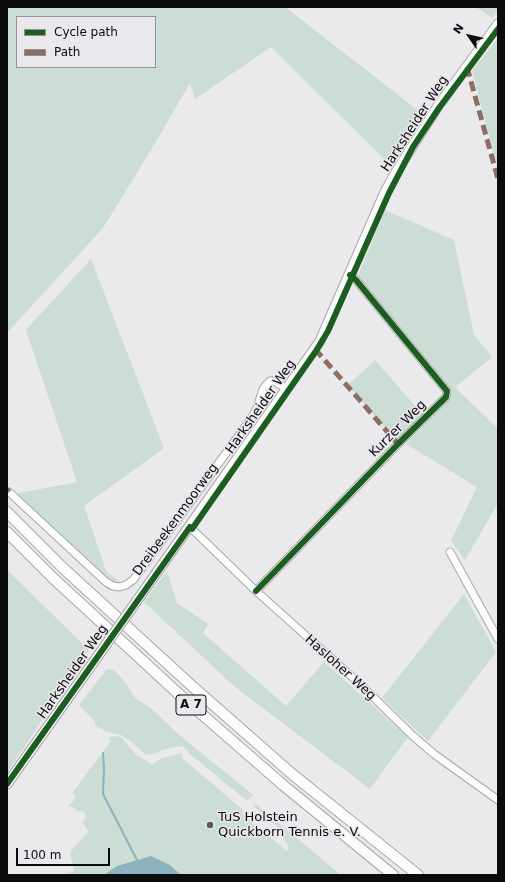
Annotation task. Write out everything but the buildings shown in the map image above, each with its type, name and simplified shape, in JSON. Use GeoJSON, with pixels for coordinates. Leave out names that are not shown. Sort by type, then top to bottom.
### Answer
{"type":"FeatureCollection","features":[{"type":"Feature","properties":{"kind":"highway","name":"A 7"},"geometry":{"type":"LineString","coordinates":[[7,512],[63,568],[192,686],[292,774],[418,875]]}},
{"type":"Feature","properties":{"kind":"highway","name":"A 7"},"geometry":{"type":"LineString","coordinates":[[7,532],[53,578],[182,697],[288,789],[393,875]]}},
{"type":"Feature","properties":{"kind":"main road","name":"Harksheider Weg"},"geometry":{"type":"LineString","coordinates":[[7,784],[320,341],[385,192],[438,106],[498,24]]}},
{"type":"Feature","properties":{"kind":"street","name":"Kurzer Weg"},"geometry":{"type":"LineString","coordinates":[[256,591],[398,444],[446,397],[447,391],[356,280],[350,275]]}},
{"type":"Feature","properties":{"kind":"street","name":"Dreibeekenmoorweg"},"geometry":{"type":"LineString","coordinates":[[9,492],[106,582],[113,586],[119,587],[126,585],[133,580],[251,420],[266,385],[270,381],[274,381],[287,389]]}},
{"type":"Feature","properties":{"kind":"street","name":"Hasloher Weg"},"geometry":{"type":"LineString","coordinates":[[190,527],[256,591],[360,684],[434,754],[498,800]]}},
{"type":"Feature","properties":{"kind":"street"},"geometry":{"type":"LineString","coordinates":[[450,552],[498,639]]}},
{"type":"Feature","properties":{"kind":"shaded area"},"geometry":{"type":"Polygon","coordinates":[[[7,7],[285,7],[424,115],[392,167],[271,47],[195,99],[190,83],[103,228],[7,333],[7,7]]]}},
{"type":"Feature","properties":{"kind":"shaded area"},"geometry":{"type":"Polygon","coordinates":[[[476,7],[498,7],[498,11],[492,18],[476,7]]]}},
{"type":"Feature","properties":{"kind":"shaded area"},"geometry":{"type":"Polygon","coordinates":[[[498,38],[498,169],[472,71],[498,38]]]}},
{"type":"Feature","properties":{"kind":"shaded area"},"geometry":{"type":"Polygon","coordinates":[[[385,210],[454,240],[474,335],[492,357],[455,387],[498,429],[498,503],[465,560],[451,541],[477,487],[406,444],[450,399],[452,394],[450,388],[358,276],[385,210]]]}},
{"type":"Feature","properties":{"kind":"shaded area"},"geometry":{"type":"Polygon","coordinates":[[[91,259],[164,448],[84,506],[106,571],[120,582],[110,591],[17,502],[14,494],[77,482],[26,330],[91,259]]]}},
{"type":"Feature","properties":{"kind":"shaded area"},"geometry":{"type":"Polygon","coordinates":[[[375,360],[423,415],[396,441],[348,385],[375,360]]]}},
{"type":"Feature","properties":{"kind":"shaded area"},"geometry":{"type":"Polygon","coordinates":[[[7,570],[89,650],[7,773],[7,570]]]}},
{"type":"Feature","properties":{"kind":"shaded area"},"geometry":{"type":"Polygon","coordinates":[[[167,571],[177,603],[208,624],[203,633],[286,706],[324,662],[408,737],[370,789],[235,687],[144,602],[167,571]]]}},
{"type":"Feature","properties":{"kind":"shaded area"},"geometry":{"type":"Polygon","coordinates":[[[464,594],[496,652],[428,741],[382,698],[464,594]]]}},
{"type":"Feature","properties":{"kind":"shaded area"},"geometry":{"type":"Polygon","coordinates":[[[107,669],[114,670],[126,683],[135,698],[152,709],[179,735],[253,795],[247,801],[190,754],[183,746],[169,748],[146,755],[121,735],[107,732],[96,726],[94,720],[79,705],[107,669]]]}},
{"type":"Feature","properties":{"kind":"shaded area"},"geometry":{"type":"Polygon","coordinates":[[[116,736],[121,737],[136,755],[152,764],[163,758],[182,753],[183,759],[243,810],[243,815],[287,851],[289,846],[283,839],[286,834],[253,806],[254,805],[257,805],[341,875],[181,875],[170,865],[151,856],[118,866],[104,875],[67,875],[68,873],[74,871],[71,851],[88,832],[82,822],[86,817],[84,812],[76,810],[69,805],[75,799],[75,795],[72,793],[111,741],[108,738],[116,736]]]}},
{"type":"Feature","properties":{"kind":"water"},"geometry":{"type":"Polygon","coordinates":[[[151,856],[170,865],[181,875],[104,875],[117,866],[151,856]]]}},
{"type":"Feature","properties":{"kind":"waterway"},"geometry":{"type":"LineString","coordinates":[[103,753],[103,794],[137,860]]}},
{"type":"Feature","properties":{"kind":"marked path"},"geometry":{"type":"LineString","coordinates":[[467,67],[498,179]]}},
{"type":"Feature","properties":{"kind":"marked path"},"geometry":{"type":"LineString","coordinates":[[315,349],[398,444]]}},
{"type":"Feature","properties":{"kind":"cycle path"},"geometry":{"type":"LineString","coordinates":[[7,784],[190,527],[192,529],[316,351],[328,331],[389,193],[413,147],[439,108],[498,29]]}},
{"type":"Feature","properties":{"kind":"cycle path"},"geometry":{"type":"LineString","coordinates":[[256,591],[398,444],[446,397],[447,391],[356,280],[350,275]]}},
{"type":"Feature","properties":{"kind":"place","name":"TuS Holstein Quickborn Tennis e. V."},"geometry":{"type":"Point","coordinates":[210,825]}}]}
